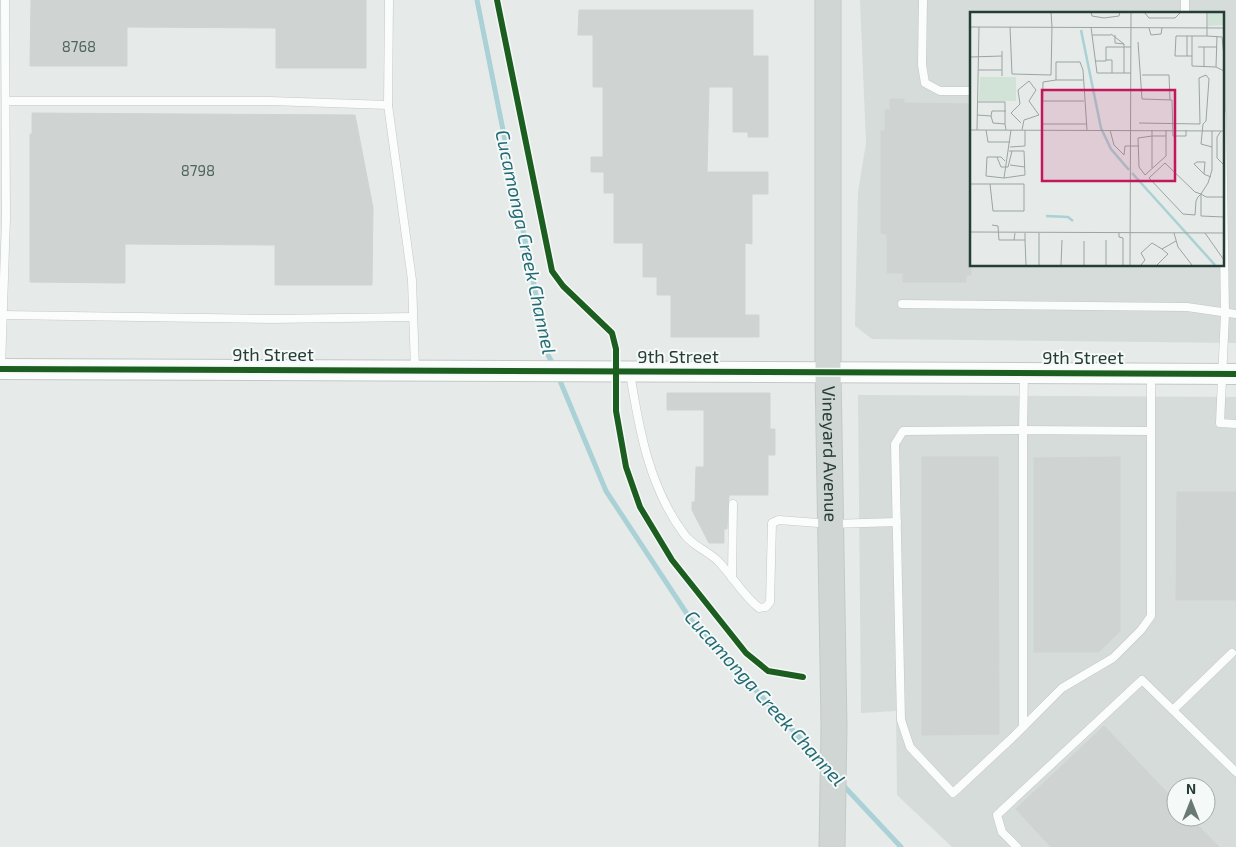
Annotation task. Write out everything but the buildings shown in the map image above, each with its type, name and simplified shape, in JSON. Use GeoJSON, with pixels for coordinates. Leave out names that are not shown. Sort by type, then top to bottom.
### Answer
{"type":"FeatureCollection","features":[{"type":"Feature","properties":{"kind":"main road","name":"Vineyard Avenue"},"geometry":{"type":"LineString","coordinates":[[828,0],[828,371],[834,726],[832,847]]}},
{"type":"Feature","properties":{"kind":"street","name":"9th Street"},"geometry":{"type":"LineString","coordinates":[[1,369],[1229,374]]}},
{"type":"Feature","properties":{"kind":"lane"},"geometry":{"type":"LineString","coordinates":[[1,369],[6,102],[5,0]]}},
{"type":"Feature","properties":{"kind":"lane"},"geometry":{"type":"LineString","coordinates":[[390,0],[388,105],[412,280],[415,371]]}},
{"type":"Feature","properties":{"kind":"lane"},"geometry":{"type":"LineString","coordinates":[[923,0],[922,65],[925,83],[940,91],[970,91]]}},
{"type":"Feature","properties":{"kind":"lane"},"geometry":{"type":"LineString","coordinates":[[6,102],[270,101],[388,105]]}},
{"type":"Feature","properties":{"kind":"lane"},"geometry":{"type":"LineString","coordinates":[[1224,247],[1225,314],[1229,374],[1220,423],[1236,424]]}},
{"type":"Feature","properties":{"kind":"lane"},"geometry":{"type":"LineString","coordinates":[[902,304],[1187,308],[1236,314]]}},
{"type":"Feature","properties":{"kind":"lane"},"geometry":{"type":"LineString","coordinates":[[3,314],[272,319],[413,317]]}},
{"type":"Feature","properties":{"kind":"lane"},"geometry":{"type":"LineString","coordinates":[[630,372],[636,413],[649,468],[668,510],[685,536],[718,561],[759,608],[766,607],[770,602],[772,523],[780,520],[831,524],[897,522]]}},
{"type":"Feature","properties":{"kind":"lane"},"geometry":{"type":"LineString","coordinates":[[1023,727],[1022,430],[1024,373]]}},
{"type":"Feature","properties":{"kind":"lane"},"geometry":{"type":"LineString","coordinates":[[1150,431],[903,431],[895,444],[901,720],[910,747],[953,793],[1062,688],[1113,658],[1141,630],[1151,616],[1151,374]]}},
{"type":"Feature","properties":{"kind":"lane"},"geometry":{"type":"LineString","coordinates":[[732,578],[733,504]]}},
{"type":"Feature","properties":{"kind":"lane"},"geometry":{"type":"LineString","coordinates":[[1173,710],[1232,653]]}},
{"type":"Feature","properties":{"kind":"lane"},"geometry":{"type":"LineString","coordinates":[[1017,847],[1002,832],[998,815],[1142,680],[1236,772]]}},
{"type":"Feature","properties":{"kind":"shaded area"},"geometry":{"type":"Polygon","coordinates":[[[860,0],[1236,0],[1236,343],[872,339],[855,326],[858,192],[866,143],[860,0]]]}},
{"type":"Feature","properties":{"kind":"shaded area"},"geometry":{"type":"Polygon","coordinates":[[[858,395],[1236,397],[1236,847],[952,847],[897,795],[896,711],[861,713],[858,395]]]}},
{"type":"Feature","properties":{"kind":"waterway","name":"Cucamonga Creek Channel"},"geometry":{"type":"LineString","coordinates":[[477,0],[548,355],[554,366]]}},
{"type":"Feature","properties":{"kind":"waterway","name":"Cucamonga Creek Channel"},"geometry":{"type":"LineString","coordinates":[[558,376],[606,491],[691,620],[825,765]]}},
{"type":"Feature","properties":{"kind":"waterway","name":"Cucamonga Creek Channel"},"geometry":{"type":"LineString","coordinates":[[841,783],[901,847]]}},
{"type":"Feature","properties":{"kind":"cycle path"},"geometry":{"type":"LineString","coordinates":[[497,0],[552,271],[563,286],[612,333],[616,349],[616,411],[626,467],[640,507],[672,560],[746,653],[768,671],[803,677]]}},
{"type":"Feature","properties":{"kind":"cycle path"},"geometry":{"type":"LineString","coordinates":[[0,369],[1236,374]]}}]}
